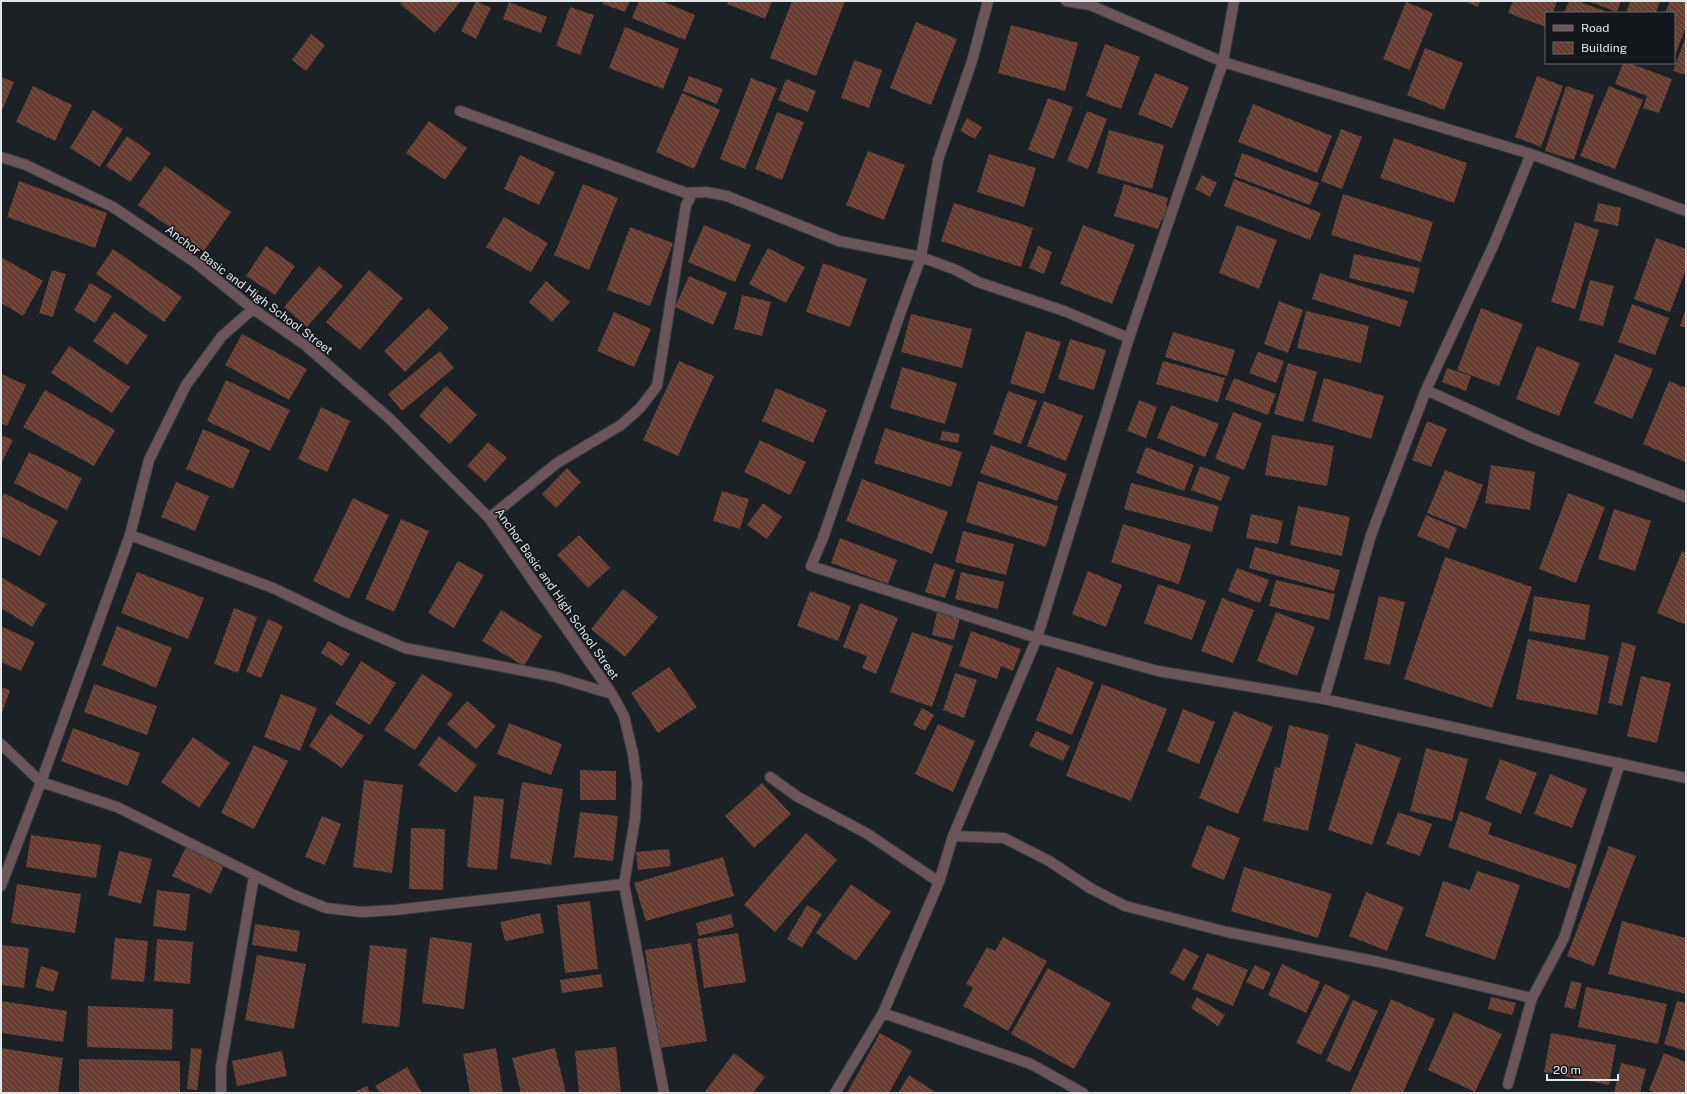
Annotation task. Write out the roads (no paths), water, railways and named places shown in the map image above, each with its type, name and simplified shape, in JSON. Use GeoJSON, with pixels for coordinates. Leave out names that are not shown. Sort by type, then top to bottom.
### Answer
{"type":"FeatureCollection","features":[{"type":"Feature","properties":{"kind":"street"},"geometry":{"type":"LineString","coordinates":[[988,1],[972,61],[938,160],[921,257],[823,538],[811,566],[1037,638],[1158,671],[1324,700],[1686,778]]}},
{"type":"Feature","properties":{"kind":"street"},"geometry":{"type":"LineString","coordinates":[[1066,1],[1090,5],[1222,62],[1532,154],[1686,211]]}},
{"type":"Feature","properties":{"kind":"street"},"geometry":{"type":"LineString","coordinates":[[835,1093],[883,1013],[939,882],[953,836],[1037,638],[1129,338],[1222,62],[1234,1]]}},
{"type":"Feature","properties":{"kind":"street"},"geometry":{"type":"LineString","coordinates":[[460,111],[686,193],[706,192],[727,196],[839,241],[921,257],[956,270],[978,282],[1064,311],[1129,338]]}},
{"type":"Feature","properties":{"kind":"street"},"geometry":{"type":"LineString","coordinates":[[1324,700],[1371,536],[1426,390],[1494,244],[1532,154]]}},
{"type":"Feature","properties":{"kind":"street","name":"Anchor Basic and High School Street"},"geometry":{"type":"LineString","coordinates":[[1,157],[26,165],[112,207],[196,263],[254,309],[305,345],[390,419],[489,518],[612,694],[624,716],[633,754],[637,784],[635,818],[624,884],[664,1093]]}},
{"type":"Feature","properties":{"kind":"street"},"geometry":{"type":"LineString","coordinates":[[489,518],[557,463],[621,425],[640,408],[657,386],[686,205],[690,198],[686,193]]}},
{"type":"Feature","properties":{"kind":"street"},"geometry":{"type":"LineString","coordinates":[[1,886],[42,782],[130,535],[149,460],[186,385],[222,336],[254,309]]}},
{"type":"Feature","properties":{"kind":"street"},"geometry":{"type":"LineString","coordinates":[[1426,390],[1532,438],[1686,497]]}},
{"type":"Feature","properties":{"kind":"street"},"geometry":{"type":"LineString","coordinates":[[130,535],[273,588],[344,622],[405,648],[556,677],[612,694]]}},
{"type":"Feature","properties":{"kind":"street"},"geometry":{"type":"LineString","coordinates":[[1,744],[42,782],[117,807],[216,855],[254,876],[326,908],[361,912],[395,910],[624,884]]}},
{"type":"Feature","properties":{"kind":"street"},"geometry":{"type":"LineString","coordinates":[[1508,1084],[1532,998],[1564,938],[1620,763]]}},
{"type":"Feature","properties":{"kind":"street"},"geometry":{"type":"LineString","coordinates":[[770,777],[798,797],[866,833],[939,882]]}},
{"type":"Feature","properties":{"kind":"street"},"geometry":{"type":"LineString","coordinates":[[953,836],[1004,838],[1049,861],[1090,888],[1125,906],[1228,932],[1380,962],[1532,998]]}},
{"type":"Feature","properties":{"kind":"street"},"geometry":{"type":"LineString","coordinates":[[221,1093],[221,1067],[254,876]]}},
{"type":"Feature","properties":{"kind":"street"},"geometry":{"type":"LineString","coordinates":[[883,1013],[1031,1064],[1083,1093]]}}]}
